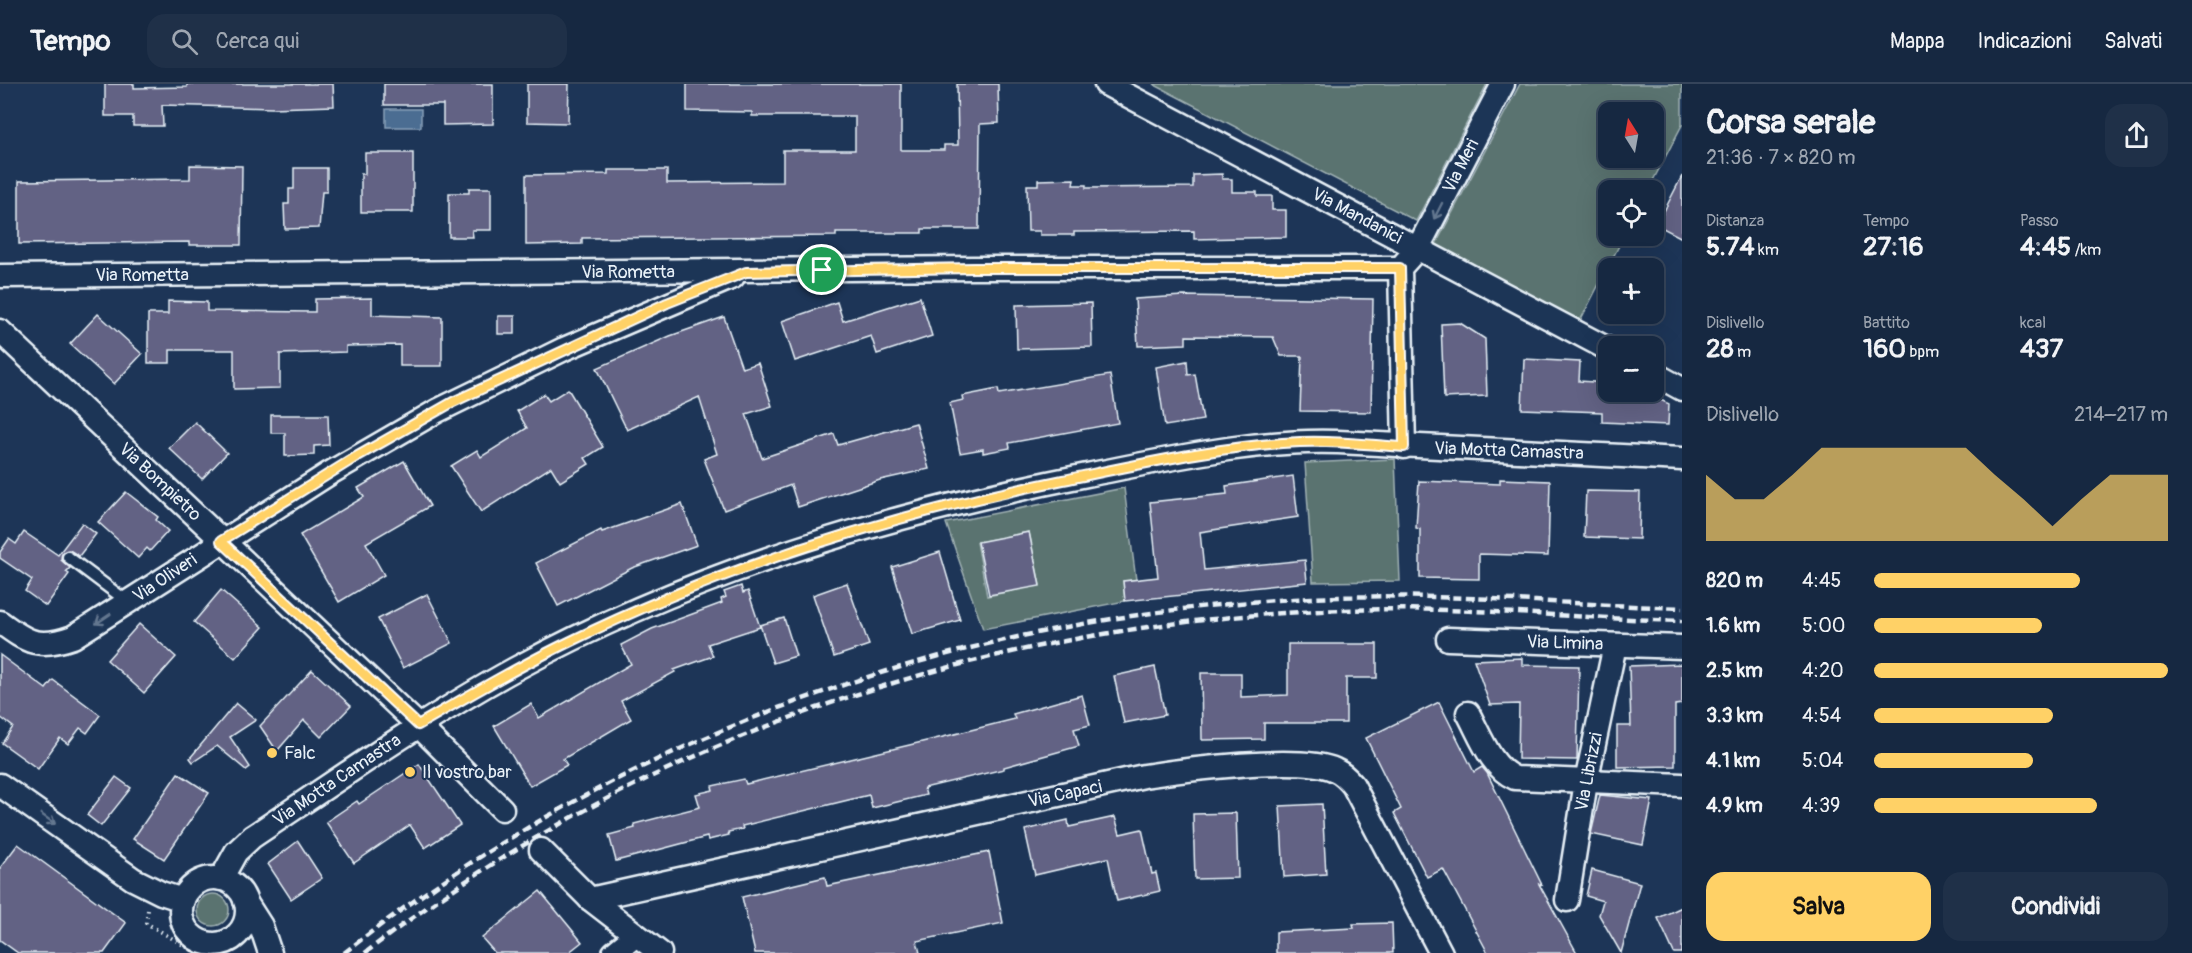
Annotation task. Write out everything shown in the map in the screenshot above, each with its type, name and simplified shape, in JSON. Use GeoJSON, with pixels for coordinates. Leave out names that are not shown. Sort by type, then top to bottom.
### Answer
{"type":"FeatureCollection","features":[{"type":"Feature","properties":{"kind":"street","name":"Via Mandanici"},"geometry":{"type":"LineString","coordinates":[[1106,84],[1598,344]]}},
{"type":"Feature","properties":{"kind":"street","name":"Via Meri"},"geometry":{"type":"LineString","coordinates":[[1400,268],[1418,248],[1503,84]]}},
{"type":"Feature","properties":{"kind":"street","name":"Via Rometta"},"geometry":{"type":"LineString","coordinates":[[0,276],[746,272],[974,268],[1400,268]]}},
{"type":"Feature","properties":{"kind":"street"},"geometry":{"type":"LineString","coordinates":[[1400,268],[1404,447]]}},
{"type":"Feature","properties":{"kind":"street","name":"Via Oliveri"},"geometry":{"type":"LineString","coordinates":[[0,622],[32,642],[49,644],[82,633],[221,541],[356,457],[453,402],[646,313],[746,272]]}},
{"type":"Feature","properties":{"kind":"street","name":"Via Bompietro"},"geometry":{"type":"LineString","coordinates":[[0,331],[418,725],[502,809]]}},
{"type":"Feature","properties":{"kind":"street"},"geometry":{"type":"LineString","coordinates":[[1664,379],[1682,389]]}},
{"type":"Feature","properties":{"kind":"street","name":"Via Motta Camastra"},"geometry":{"type":"LineString","coordinates":[[221,879],[229,861],[252,837],[418,725],[543,655],[621,617],[735,571],[878,524],[980,497],[1065,479],[1264,445],[1315,441],[1682,459]]}},
{"type":"Feature","properties":{"kind":"street","name":"Via Limina"},"geometry":{"type":"LineString","coordinates":[[1448,639],[1682,647]]}},
{"type":"Feature","properties":{"kind":"street","name":"Via Librizzi"},"geometry":{"type":"LineString","coordinates":[[1567,900],[1586,782],[1615,645]]}},
{"type":"Feature","properties":{"kind":"street"},"geometry":{"type":"LineString","coordinates":[[1468,713],[1495,761],[1506,775],[1524,780],[1682,785]]}},
{"type":"Feature","properties":{"kind":"street","name":"Via Capaci"},"geometry":{"type":"LineString","coordinates":[[590,898],[1144,776],[1218,766],[1308,764],[1336,770],[1353,785],[1441,953]]}},
{"type":"Feature","properties":{"kind":"street"},"geometry":{"type":"LineString","coordinates":[[0,785],[151,888],[183,900]]}},
{"type":"Feature","properties":{"kind":"street"},"geometry":{"type":"LineString","coordinates":[[541,850],[590,898],[660,953]]}},
{"type":"Feature","properties":{"kind":"street"},"geometry":{"type":"LineString","coordinates":[[245,901],[245,924],[239,934],[230,941],[218,944],[196,940],[182,922],[183,900],[189,889],[198,882],[221,879],[231,883],[245,901],[261,926],[268,953]]}},
{"type":"Feature","properties":{"kind":"street"},"geometry":{"type":"LineString","coordinates":[[614,953],[636,935]]}},
{"type":"Feature","properties":{"kind":"street"},"geometry":{"type":"LineString","coordinates":[[230,941],[268,953]]}},
{"type":"Feature","properties":{"kind":"lane"},"geometry":{"type":"LineString","coordinates":[[68,557],[129,602]]}},
{"type":"Feature","properties":{"kind":"path"},"geometry":{"type":"LineString","coordinates":[[151,888],[146,923],[197,953]]}},
{"type":"Feature","properties":{"kind":"green space"},"geometry":{"type":"Polygon","coordinates":[[[1153,84],[1487,84],[1416,221],[1153,84]]]}},
{"type":"Feature","properties":{"kind":"green space"},"geometry":{"type":"Polygon","coordinates":[[[1520,84],[1682,84],[1682,125],[1664,159],[1664,102],[1598,102],[1598,168],[1660,168],[1653,180],[1598,180],[1598,246],[1619,246],[1613,258],[1598,258],[1598,286],[1580,321],[1435,246],[1520,84]]]}},
{"type":"Feature","properties":{"kind":"green space"},"geometry":{"type":"Polygon","coordinates":[[[1395,459],[1400,581],[1313,582],[1305,463],[1395,459]]]}},
{"type":"Feature","properties":{"kind":"green space"},"geometry":{"type":"Polygon","coordinates":[[[1124,488],[1136,580],[1123,581],[1125,601],[983,629],[946,523],[1124,488]],[[1029,532],[977,542],[987,596],[1040,585],[1029,532]]]}},
{"type":"Feature","properties":{"kind":"green space"},"geometry":{"type":"Polygon","coordinates":[[[213,894],[225,898],[229,910],[225,922],[213,926],[201,922],[197,910],[201,898],[213,894]]]}},
{"type":"Feature","properties":{"kind":"water"},"geometry":{"type":"Polygon","coordinates":[[[386,109],[421,109],[421,127],[386,127],[386,109]]]}},
{"type":"Feature","properties":{"kind":"building"},"geometry":{"type":"Polygon","coordinates":[[[105,84],[134,84],[134,88],[187,87],[187,84],[333,84],[334,106],[272,108],[162,105],[163,126],[133,126],[133,116],[105,116],[105,84]]]}},
{"type":"Feature","properties":{"kind":"building"},"geometry":{"type":"Polygon","coordinates":[[[384,84],[493,84],[493,124],[443,125],[443,105],[384,105],[384,84]]]}},
{"type":"Feature","properties":{"kind":"building"},"geometry":{"type":"Polygon","coordinates":[[[527,84],[569,84],[568,123],[527,122],[527,84]]]}},
{"type":"Feature","properties":{"kind":"building"},"geometry":{"type":"Polygon","coordinates":[[[687,84],[901,84],[901,150],[944,150],[944,145],[958,145],[957,84],[998,84],[999,123],[980,124],[979,229],[922,229],[922,233],[836,233],[836,236],[582,238],[582,244],[526,245],[526,175],[608,174],[608,170],[667,170],[667,183],[783,182],[783,150],[855,150],[855,116],[752,116],[752,112],[687,111],[687,84]]]}},
{"type":"Feature","properties":{"kind":"building"},"geometry":{"type":"Polygon","coordinates":[[[365,153],[413,153],[413,212],[361,212],[361,174],[365,174],[365,153]]]}},
{"type":"Feature","properties":{"kind":"building"},"geometry":{"type":"Polygon","coordinates":[[[190,165],[242,166],[241,245],[189,245],[189,242],[19,244],[19,181],[190,179],[190,165]]]}},
{"type":"Feature","properties":{"kind":"building"},"geometry":{"type":"Polygon","coordinates":[[[294,168],[327,168],[327,192],[322,192],[319,228],[285,229],[284,204],[289,204],[289,189],[294,189],[294,168]]]}},
{"type":"Feature","properties":{"kind":"building"},"geometry":{"type":"Polygon","coordinates":[[[1222,174],[1222,179],[1232,179],[1232,192],[1257,192],[1257,196],[1272,196],[1272,210],[1286,210],[1286,237],[1194,239],[1194,231],[1074,232],[1074,235],[1040,235],[1040,231],[1028,231],[1027,185],[1038,185],[1038,180],[1074,179],[1073,185],[1086,185],[1086,188],[1193,187],[1193,175],[1222,174]]]}},
{"type":"Feature","properties":{"kind":"building"},"geometry":{"type":"Polygon","coordinates":[[[1682,176],[1682,238],[1664,229],[1664,211],[1682,176]]]}},
{"type":"Feature","properties":{"kind":"building"},"geometry":{"type":"Polygon","coordinates":[[[469,188],[491,188],[491,230],[472,230],[473,237],[449,237],[449,193],[469,193],[469,188]]]}},
{"type":"Feature","properties":{"kind":"building"},"geometry":{"type":"Polygon","coordinates":[[[1183,296],[1373,299],[1371,412],[1300,411],[1302,356],[1281,356],[1273,337],[1186,336],[1186,344],[1138,346],[1135,299],[1183,296]]]}},
{"type":"Feature","properties":{"kind":"building"},"geometry":{"type":"Polygon","coordinates":[[[920,297],[932,336],[877,354],[871,336],[795,361],[782,321],[837,302],[843,321],[920,297]]]}},
{"type":"Feature","properties":{"kind":"building"},"geometry":{"type":"Polygon","coordinates":[[[372,298],[372,315],[442,317],[442,366],[400,366],[400,345],[346,346],[346,352],[280,354],[280,388],[234,389],[234,350],[170,350],[170,363],[148,363],[148,314],[168,314],[168,301],[207,302],[207,311],[315,312],[315,299],[372,298]]]}},
{"type":"Feature","properties":{"kind":"building"},"geometry":{"type":"Polygon","coordinates":[[[1091,303],[1092,347],[1017,349],[1016,305],[1091,303]]]}},
{"type":"Feature","properties":{"kind":"building"},"geometry":{"type":"Polygon","coordinates":[[[98,314],[142,354],[114,384],[70,344],[98,314]]]}},
{"type":"Feature","properties":{"kind":"building"},"geometry":{"type":"Polygon","coordinates":[[[498,316],[515,316],[515,334],[498,334],[498,316]]]}},
{"type":"Feature","properties":{"kind":"building"},"geometry":{"type":"Polygon","coordinates":[[[724,317],[742,368],[758,363],[772,406],[746,414],[762,458],[834,434],[838,445],[916,423],[929,469],[880,480],[798,507],[791,485],[724,510],[704,459],[717,454],[699,397],[627,430],[597,368],[670,336],[724,317]]]}},
{"type":"Feature","properties":{"kind":"building"},"geometry":{"type":"Polygon","coordinates":[[[1460,323],[1485,339],[1487,396],[1444,398],[1441,324],[1460,323]]]}},
{"type":"Feature","properties":{"kind":"building"},"geometry":{"type":"Polygon","coordinates":[[[1524,359],[1580,362],[1579,381],[1598,382],[1598,402],[1664,402],[1669,404],[1668,425],[1602,422],[1602,412],[1522,409],[1524,359]]]}},
{"type":"Feature","properties":{"kind":"building"},"geometry":{"type":"Polygon","coordinates":[[[1187,361],[1188,375],[1195,374],[1203,420],[1165,426],[1156,367],[1187,361]]]}},
{"type":"Feature","properties":{"kind":"building"},"geometry":{"type":"Polygon","coordinates":[[[1110,375],[1118,423],[1009,443],[1010,448],[983,453],[983,449],[960,453],[950,403],[963,400],[962,396],[998,389],[999,394],[1110,375]]]}},
{"type":"Feature","properties":{"kind":"building"},"geometry":{"type":"Polygon","coordinates":[[[568,389],[603,447],[585,458],[589,464],[560,482],[551,467],[481,512],[451,466],[477,450],[481,457],[527,428],[517,411],[544,394],[549,401],[568,389]]]}},
{"type":"Feature","properties":{"kind":"building"},"geometry":{"type":"Polygon","coordinates":[[[271,415],[328,415],[329,445],[314,446],[314,455],[285,456],[285,433],[271,433],[271,415]]]}},
{"type":"Feature","properties":{"kind":"building"},"geometry":{"type":"Polygon","coordinates":[[[195,422],[227,453],[202,479],[169,448],[195,422]]]}},
{"type":"Feature","properties":{"kind":"building"},"geometry":{"type":"Polygon","coordinates":[[[404,461],[430,506],[366,543],[384,575],[339,602],[300,535],[364,497],[358,488],[404,461]]]}},
{"type":"Feature","properties":{"kind":"building"},"geometry":{"type":"Polygon","coordinates":[[[1293,476],[1298,517],[1200,532],[1204,570],[1305,560],[1307,582],[1125,601],[1123,581],[1158,577],[1150,502],[1227,494],[1226,486],[1293,476]]]}},
{"type":"Feature","properties":{"kind":"building"},"geometry":{"type":"Polygon","coordinates":[[[1500,479],[1550,481],[1548,556],[1479,554],[1479,579],[1420,578],[1420,529],[1416,528],[1419,481],[1500,484],[1500,479]]]}},
{"type":"Feature","properties":{"kind":"building"},"geometry":{"type":"Polygon","coordinates":[[[1586,491],[1640,492],[1639,539],[1584,537],[1586,491]]]}},
{"type":"Feature","properties":{"kind":"building"},"geometry":{"type":"Polygon","coordinates":[[[126,492],[158,517],[156,520],[168,531],[150,551],[147,548],[138,558],[98,522],[126,492]]]}},
{"type":"Feature","properties":{"kind":"building"},"geometry":{"type":"Polygon","coordinates":[[[682,504],[697,545],[632,568],[558,606],[536,563],[601,530],[602,532],[682,504]]]}},
{"type":"Feature","properties":{"kind":"building"},"geometry":{"type":"Polygon","coordinates":[[[82,523],[96,534],[79,556],[69,550],[62,553],[61,560],[70,568],[66,572],[69,574],[46,606],[25,591],[32,580],[0,558],[0,552],[9,539],[16,544],[24,532],[58,555],[82,523]]]}},
{"type":"Feature","properties":{"kind":"building"},"geometry":{"type":"Polygon","coordinates":[[[1029,532],[1040,586],[989,595],[978,542],[1029,532]]]}},
{"type":"Feature","properties":{"kind":"building"},"geometry":{"type":"Polygon","coordinates":[[[940,552],[960,620],[912,634],[892,567],[940,552]]]}},
{"type":"Feature","properties":{"kind":"building"},"geometry":{"type":"Polygon","coordinates":[[[847,583],[869,645],[834,657],[813,595],[847,583]]]}},
{"type":"Feature","properties":{"kind":"building"},"geometry":{"type":"Polygon","coordinates":[[[741,586],[743,593],[748,591],[760,627],[708,644],[713,656],[674,670],[675,672],[621,701],[631,719],[563,759],[567,765],[530,786],[494,726],[531,704],[539,718],[631,664],[621,645],[652,629],[722,603],[721,599],[726,597],[724,592],[741,586]]]}},
{"type":"Feature","properties":{"kind":"building"},"geometry":{"type":"Polygon","coordinates":[[[221,590],[263,627],[235,658],[194,622],[221,590]]]}},
{"type":"Feature","properties":{"kind":"building"},"geometry":{"type":"Polygon","coordinates":[[[427,594],[452,643],[403,668],[378,619],[427,594]]]}},
{"type":"Feature","properties":{"kind":"building"},"geometry":{"type":"Polygon","coordinates":[[[784,618],[796,656],[773,663],[760,625],[784,618]]]}},
{"type":"Feature","properties":{"kind":"building"},"geometry":{"type":"Polygon","coordinates":[[[139,624],[176,657],[144,693],[107,660],[139,624]]]}},
{"type":"Feature","properties":{"kind":"building"},"geometry":{"type":"Polygon","coordinates":[[[1288,644],[1377,644],[1377,678],[1346,678],[1346,723],[1264,723],[1264,739],[1202,740],[1201,673],[1241,673],[1241,697],[1288,695],[1288,644]]]}},
{"type":"Feature","properties":{"kind":"building"},"geometry":{"type":"Polygon","coordinates":[[[0,655],[46,689],[53,680],[100,715],[87,733],[80,728],[68,744],[60,738],[38,769],[2,743],[13,727],[0,717],[0,655]]]}},
{"type":"Feature","properties":{"kind":"building"},"geometry":{"type":"Polygon","coordinates":[[[1522,658],[1522,665],[1579,666],[1577,760],[1518,759],[1519,704],[1490,705],[1474,660],[1522,658]]]}},
{"type":"Feature","properties":{"kind":"building"},"geometry":{"type":"Polygon","coordinates":[[[1682,664],[1682,704],[1675,705],[1675,766],[1617,767],[1617,726],[1631,726],[1629,666],[1682,664]]]}},
{"type":"Feature","properties":{"kind":"building"},"geometry":{"type":"Polygon","coordinates":[[[1155,667],[1165,715],[1124,723],[1114,676],[1155,667]]]}},
{"type":"Feature","properties":{"kind":"building"},"geometry":{"type":"Polygon","coordinates":[[[312,670],[351,706],[321,737],[304,720],[277,751],[260,726],[312,670]]]}},
{"type":"Feature","properties":{"kind":"building"},"geometry":{"type":"Polygon","coordinates":[[[1082,695],[1090,725],[1074,729],[1079,746],[1004,767],[1004,769],[924,788],[926,795],[872,808],[869,795],[742,826],[743,829],[728,832],[729,835],[708,840],[707,837],[616,861],[609,835],[635,828],[634,824],[700,807],[696,794],[713,790],[712,786],[744,779],[746,784],[943,737],[1015,719],[1013,714],[1082,695]]]}},
{"type":"Feature","properties":{"kind":"building"},"geometry":{"type":"Polygon","coordinates":[[[1439,702],[1474,772],[1482,767],[1487,773],[1542,885],[1539,884],[1577,953],[1488,953],[1443,869],[1427,877],[1394,813],[1401,809],[1366,738],[1439,702]]]}},
{"type":"Feature","properties":{"kind":"building"},"geometry":{"type":"Polygon","coordinates":[[[236,703],[256,720],[230,737],[250,767],[246,770],[217,746],[193,762],[190,758],[236,703]]]}},
{"type":"Feature","properties":{"kind":"building"},"geometry":{"type":"Polygon","coordinates":[[[419,764],[460,825],[425,848],[410,825],[354,863],[326,822],[357,801],[359,804],[419,764]]]}},
{"type":"Feature","properties":{"kind":"building"},"geometry":{"type":"Polygon","coordinates":[[[178,773],[209,793],[164,859],[133,839],[178,773]]]}},
{"type":"Feature","properties":{"kind":"building"},"geometry":{"type":"Polygon","coordinates":[[[116,777],[131,788],[101,826],[87,815],[116,777]]]}},
{"type":"Feature","properties":{"kind":"building"},"geometry":{"type":"Polygon","coordinates":[[[1600,795],[1652,800],[1643,845],[1591,834],[1600,795]]]}},
{"type":"Feature","properties":{"kind":"building"},"geometry":{"type":"Polygon","coordinates":[[[1322,804],[1326,874],[1284,877],[1280,806],[1322,804]]]}},
{"type":"Feature","properties":{"kind":"building"},"geometry":{"type":"Polygon","coordinates":[[[1236,813],[1238,878],[1195,879],[1193,814],[1236,813]]]}},
{"type":"Feature","properties":{"kind":"building"},"geometry":{"type":"Polygon","coordinates":[[[1115,817],[1120,834],[1142,829],[1152,874],[1156,873],[1160,891],[1117,901],[1108,858],[1035,875],[1025,830],[1068,820],[1069,827],[1115,817]]]}},
{"type":"Feature","properties":{"kind":"building"},"geometry":{"type":"Polygon","coordinates":[[[298,841],[322,878],[291,899],[268,864],[298,841]]]}},
{"type":"Feature","properties":{"kind":"building"},"geometry":{"type":"Polygon","coordinates":[[[18,844],[126,923],[104,953],[18,953],[0,940],[0,868],[18,844]]]}},
{"type":"Feature","properties":{"kind":"building"},"geometry":{"type":"Polygon","coordinates":[[[989,852],[1003,923],[917,941],[920,953],[755,953],[742,897],[825,877],[827,886],[989,852]]]}},
{"type":"Feature","properties":{"kind":"building"},"geometry":{"type":"Polygon","coordinates":[[[1592,870],[1640,883],[1621,953],[1599,915],[1603,901],[1586,896],[1592,870]]]}},
{"type":"Feature","properties":{"kind":"building"},"geometry":{"type":"Polygon","coordinates":[[[540,891],[582,942],[568,953],[495,953],[482,938],[540,891]]]}},
{"type":"Feature","properties":{"kind":"building"},"geometry":{"type":"Polygon","coordinates":[[[1682,907],[1682,953],[1674,953],[1658,918],[1682,907]]]}},
{"type":"Feature","properties":{"kind":"building"},"geometry":{"type":"Polygon","coordinates":[[[1392,923],[1393,953],[1276,953],[1276,932],[1354,928],[1353,924],[1392,923]]]}},
{"type":"Feature","properties":{"kind":"railway"},"geometry":{"type":"LineString","coordinates":[[344,953],[451,876],[563,808],[679,749],[800,700],[924,660],[1051,630],[1181,609],[1312,598],[1451,597],[1682,608]]}},
{"type":"Feature","properties":{"kind":"railway"},"geometry":{"type":"LineString","coordinates":[[365,953],[474,876],[587,809],[706,752],[828,704],[954,666],[1083,638],[1214,619],[1346,610],[1472,611],[1682,621]]}},
{"type":"Feature","properties":{"kind":"place","name":"Falc"},"geometry":{"type":"Point","coordinates":[272,753]}},
{"type":"Feature","properties":{"kind":"place","name":"Il vostro bar"},"geometry":{"type":"Point","coordinates":[410,772]}},
{"type":"Feature","properties":{"kind":"route"},"geometry":{"type":"LineString","coordinates":[[1400,268],[1404,447],[1315,441],[1264,445],[1076,477],[980,497],[878,524],[792,550],[621,617],[543,655],[418,725],[221,541],[377,444],[476,391],[564,349],[667,303],[746,272],[822,270],[1400,268]]}}]}
